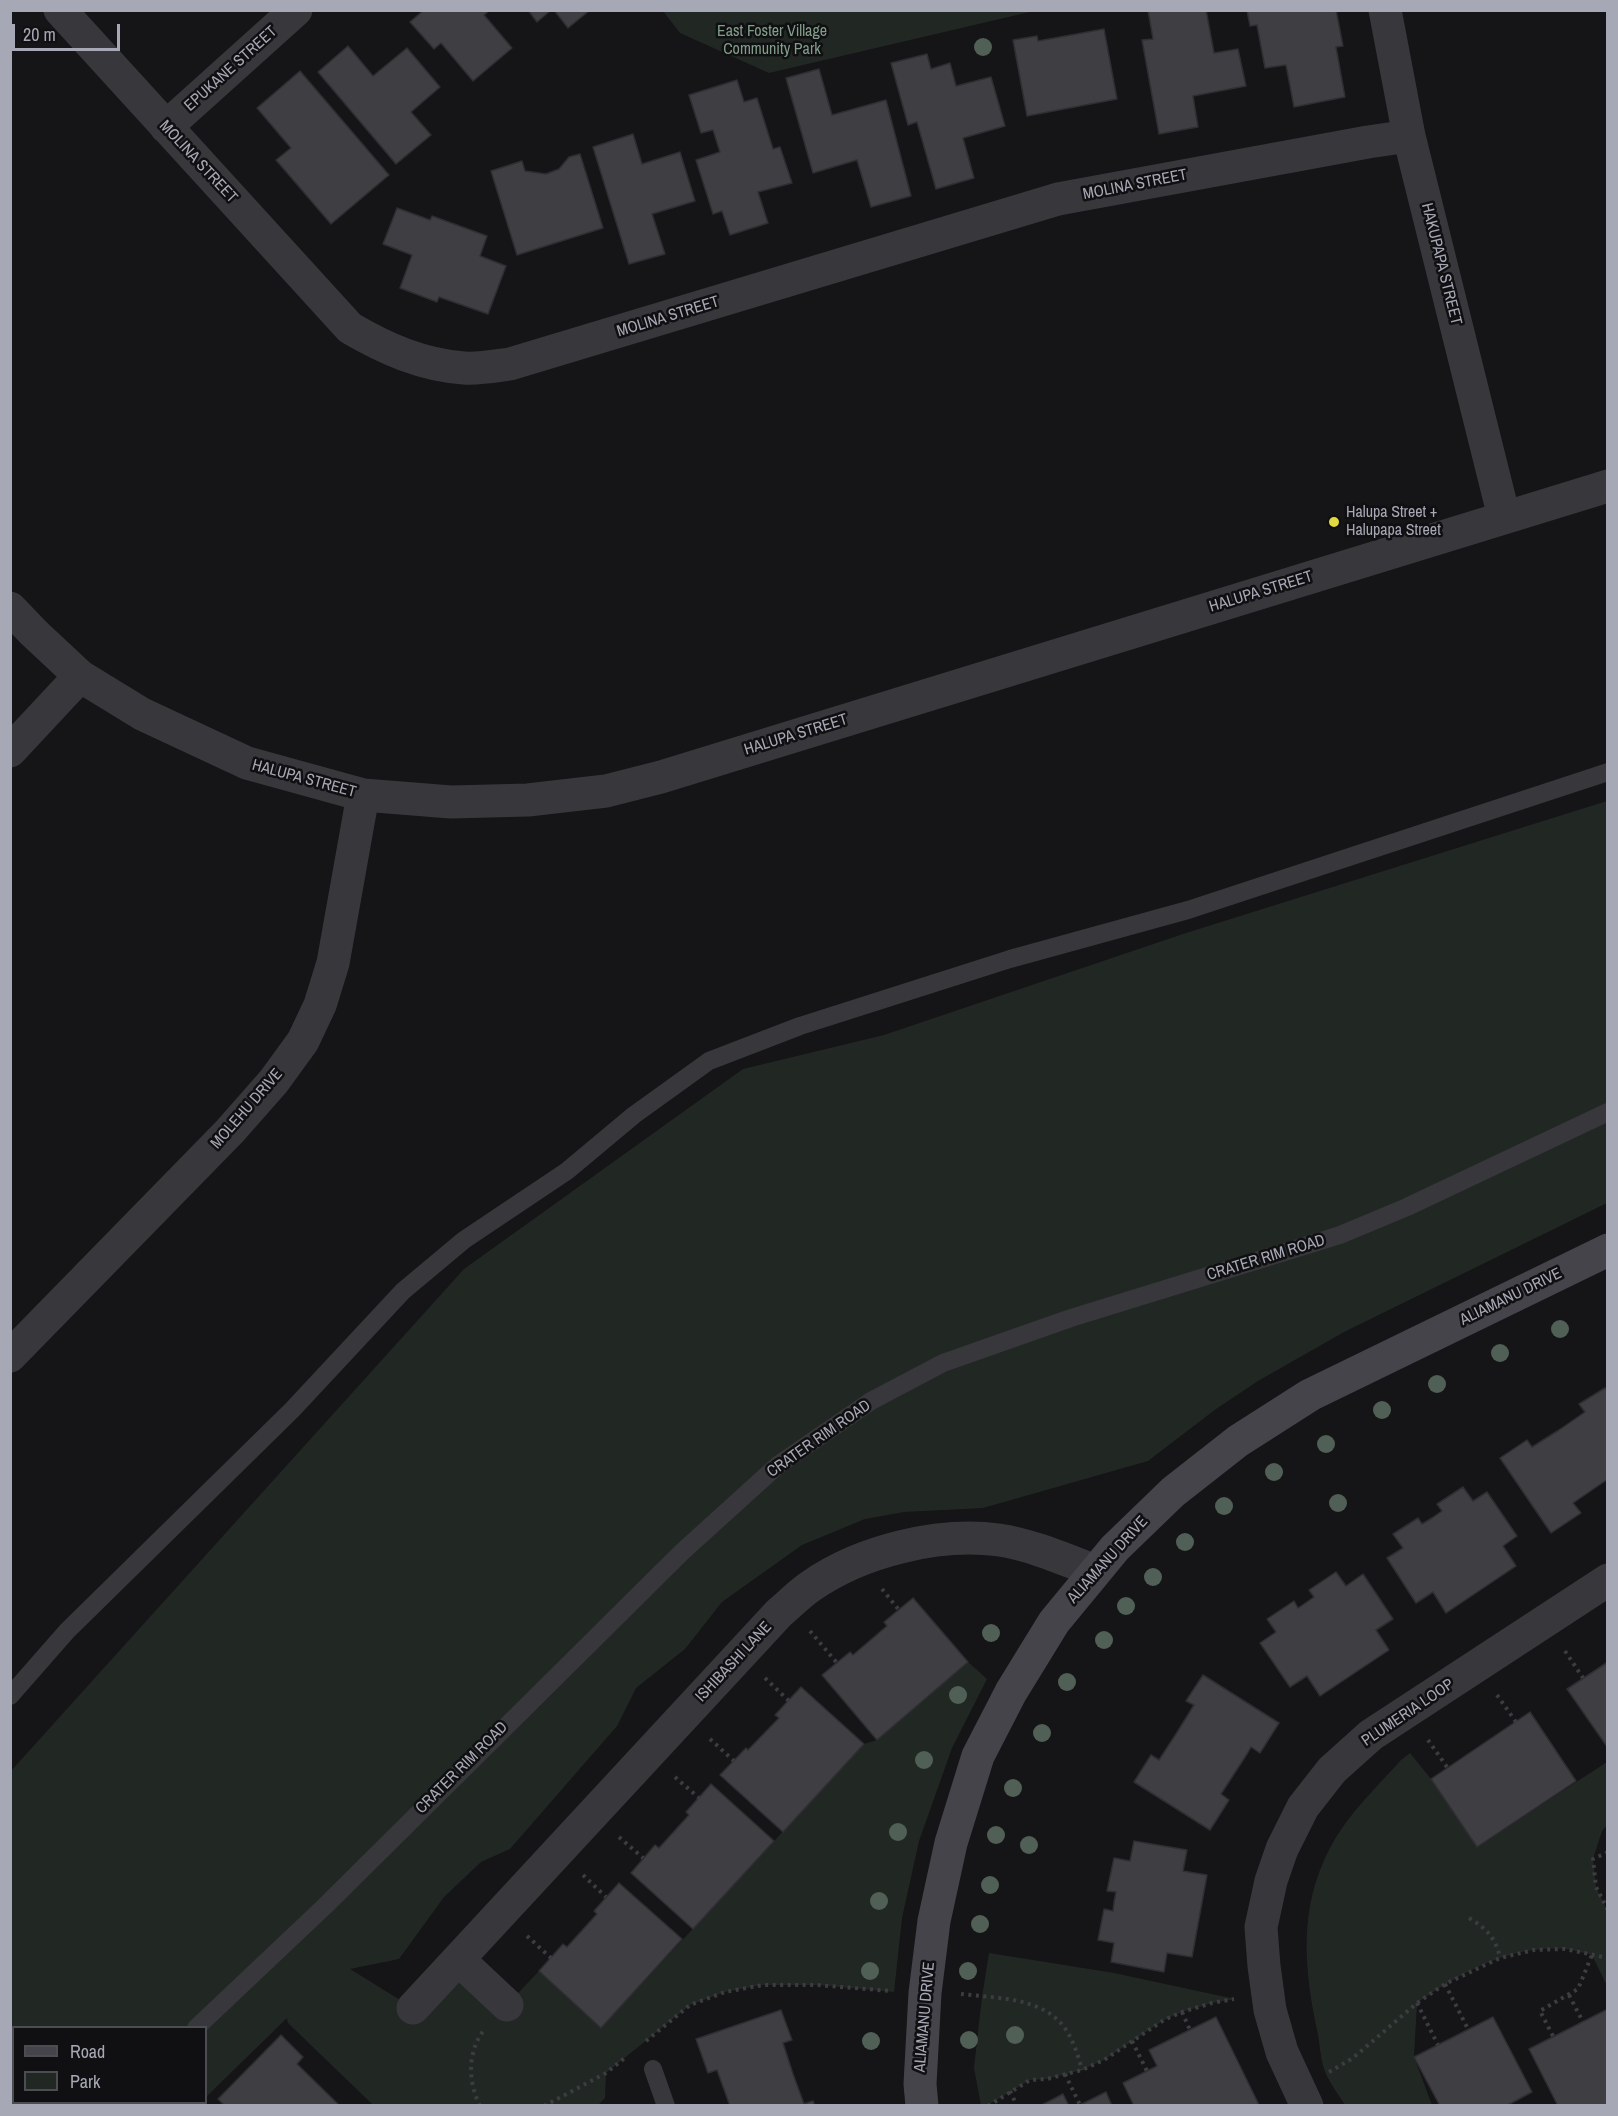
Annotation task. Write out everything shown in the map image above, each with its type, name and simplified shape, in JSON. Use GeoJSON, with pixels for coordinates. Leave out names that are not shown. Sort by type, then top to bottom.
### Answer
{"type":"FeatureCollection","features":[{"type":"Feature","properties":{"kind":"street","name":"MOLINA STREET"},"geometry":{"type":"LineString","coordinates":[[60,10],[350,328],[383,347],[424,362],[465,368],[510,364],[1058,199],[1408,136]]}},
{"type":"Feature","properties":{"kind":"street","name":"EPUKANE STREET"},"geometry":{"type":"LineString","coordinates":[[166,127],[296,10]]}},
{"type":"Feature","properties":{"kind":"street","name":"HAKUPAPA STREET"},"geometry":{"type":"LineString","coordinates":[[1385,10],[1408,136],[1504,517]]}},
{"type":"Feature","properties":{"kind":"street","name":"HALUPA STREET"},"geometry":{"type":"LineString","coordinates":[[10,608],[80,676],[142,714],[201,744],[247,763],[363,795],[414,800],[486,802],[559,798],[606,791],[684,770],[1608,486]]}},
{"type":"Feature","properties":{"kind":"street"},"geometry":{"type":"LineString","coordinates":[[10,751],[80,676]]}},
{"type":"Feature","properties":{"kind":"street","name":"MOLEHU DRIVE"},"geometry":{"type":"LineString","coordinates":[[10,1356],[230,1131],[274,1081],[303,1041],[320,1005],[333,963],[363,795]]}},
{"type":"Feature","properties":{"kind":"street","name":"ALIAMANU DRIVE"},"geometry":{"type":"LineString","coordinates":[[922,2106],[920,2084],[925,2004],[934,1921],[951,1843],[978,1756],[1011,1692],[1054,1622],[1095,1570],[1173,1492],[1238,1440],[1301,1401],[1388,1356],[1608,1250]]}},
{"type":"Feature","properties":{"kind":"street","name":"ISHIBASHI LANE"},"geometry":{"type":"LineString","coordinates":[[413,2008],[772,1621],[810,1586],[866,1558],[901,1546],[931,1540],[999,1540],[1031,1548],[1095,1570]]}},
{"type":"Feature","properties":{"kind":"street","name":"PLUMERIA LOOP"},"geometry":{"type":"LineString","coordinates":[[1307,2106],[1282,2052],[1270,2010],[1261,1927],[1278,1859],[1303,1807],[1332,1770],[1371,1736],[1608,1580]]}},
{"type":"Feature","properties":{"kind":"street"},"geometry":{"type":"LineString","coordinates":[[459,1960],[507,2005]]}},
{"type":"Feature","properties":{"kind":"lane"},"geometry":{"type":"LineString","coordinates":[[10,1696],[67,1631],[292,1410],[403,1291],[464,1240],[567,1171],[634,1115],[710,1061],[811,1022],[1010,959],[1188,910],[1608,772]]}},
{"type":"Feature","properties":{"kind":"lane","name":"CRATER RIM ROAD"},"geometry":{"type":"LineString","coordinates":[[198,2026],[325,1906],[682,1552],[778,1465],[871,1401],[943,1363],[1071,1318],[1340,1235],[1407,1207],[1608,1112]]}},
{"type":"Feature","properties":{"kind":"lane"},"geometry":{"type":"LineString","coordinates":[[653,2069],[666,2106]]}},
{"type":"Feature","properties":{"kind":"path"},"geometry":{"type":"LineString","coordinates":[[882,1589],[899,1610]]}},
{"type":"Feature","properties":{"kind":"path"},"geometry":{"type":"LineString","coordinates":[[809,1631],[837,1663]]}},
{"type":"Feature","properties":{"kind":"path"},"geometry":{"type":"LineString","coordinates":[[1565,1651],[1583,1678]]}},
{"type":"Feature","properties":{"kind":"path"},"geometry":{"type":"LineString","coordinates":[[765,1678],[789,1701]]}},
{"type":"Feature","properties":{"kind":"path"},"geometry":{"type":"LineString","coordinates":[[1497,1695],[1516,1722]]}},
{"type":"Feature","properties":{"kind":"path"},"geometry":{"type":"LineString","coordinates":[[709,1738],[734,1761]]}},
{"type":"Feature","properties":{"kind":"path"},"geometry":{"type":"LineString","coordinates":[[1428,1740],[1447,1767]]}},
{"type":"Feature","properties":{"kind":"path"},"geometry":{"type":"LineString","coordinates":[[674,1776],[699,1798]]}},
{"type":"Feature","properties":{"kind":"path"},"geometry":{"type":"LineString","coordinates":[[619,1836],[644,1858]]}},
{"type":"Feature","properties":{"kind":"path"},"geometry":{"type":"LineString","coordinates":[[1607,1909],[1596,1887],[1593,1859],[1608,1852]]}},
{"type":"Feature","properties":{"kind":"path"},"geometry":{"type":"LineString","coordinates":[[583,1875],[606,1897]]}},
{"type":"Feature","properties":{"kind":"path"},"geometry":{"type":"LineString","coordinates":[[1469,1918],[1484,1927],[1493,1938],[1500,1958]]}},
{"type":"Feature","properties":{"kind":"path"},"geometry":{"type":"LineString","coordinates":[[526,1935],[551,1958]]}},
{"type":"Feature","properties":{"kind":"path"},"geometry":{"type":"LineString","coordinates":[[1326,2074],[1353,2058],[1417,2003],[1445,1984],[1500,1958],[1534,1950],[1565,1949],[1608,1958]]}},
{"type":"Feature","properties":{"kind":"path"},"geometry":{"type":"LineString","coordinates":[[1553,2036],[1540,2011],[1578,1989],[1592,1954]]}},
{"type":"Feature","properties":{"kind":"path"},"geometry":{"type":"LineString","coordinates":[[1445,1984],[1468,2029]]}},
{"type":"Feature","properties":{"kind":"path"},"geometry":{"type":"LineString","coordinates":[[644,2042],[690,2005],[725,1992],[763,1985],[817,1985],[894,1992]]}},
{"type":"Feature","properties":{"kind":"path"},"geometry":{"type":"LineString","coordinates":[[959,1994],[1003,1999],[1042,2007],[1064,2026],[1077,2052],[1082,2070]]}},
{"type":"Feature","properties":{"kind":"path"},"geometry":{"type":"LineString","coordinates":[[1569,1995],[1583,2022]]}},
{"type":"Feature","properties":{"kind":"path"},"geometry":{"type":"LineString","coordinates":[[988,2106],[1030,2080],[1047,2079],[1082,2070],[1104,2061],[1164,2020],[1182,2012],[1235,1999]]}},
{"type":"Feature","properties":{"kind":"path"},"geometry":{"type":"LineString","coordinates":[[1417,2003],[1438,2045]]}},
{"type":"Feature","properties":{"kind":"path"},"geometry":{"type":"LineString","coordinates":[[1182,2012],[1190,2030]]}},
{"type":"Feature","properties":{"kind":"path"},"geometry":{"type":"LineString","coordinates":[[480,2106],[473,2092],[472,2056],[485,2029]]}},
{"type":"Feature","properties":{"kind":"path"},"geometry":{"type":"LineString","coordinates":[[1132,2041],[1147,2071]]}},
{"type":"Feature","properties":{"kind":"path"},"geometry":{"type":"LineString","coordinates":[[544,2106],[606,2073],[629,2055]]}},
{"type":"Feature","properties":{"kind":"path"},"geometry":{"type":"LineString","coordinates":[[1065,2074],[1080,2105]]}},
{"type":"Feature","properties":{"kind":"path"},"geometry":{"type":"LineString","coordinates":[[1010,2091],[1017,2106]]}},
{"type":"Feature","properties":{"kind":"green space","name":"East Foster Village Community Park"},"geometry":{"type":"Polygon","coordinates":[[[663,11],[1034,11],[769,73],[680,33],[663,11]]]}},
{"type":"Feature","properties":{"kind":"green space"},"geometry":{"type":"Polygon","coordinates":[[[1607,801],[1607,1203],[1344,1332],[1258,1381],[1216,1409],[1148,1461],[983,1508],[904,1512],[865,1519],[802,1545],[722,1602],[685,1649],[636,1688],[617,1726],[510,1849],[481,1862],[444,1897],[399,1959],[350,1969],[413,2008],[459,1960],[507,2005],[539,1971],[601,2028],[864,1744],[877,1740],[968,1662],[987,1679],[952,1748],[919,1841],[902,1918],[894,1992],[817,1985],[763,1985],[725,1992],[690,2005],[606,2073],[605,2098],[597,2106],[373,2105],[288,2023],[287,2018],[207,2096],[207,2026],[12,2026],[12,2104],[199,2104],[197,2106],[11,2105],[10,1772],[464,1269],[743,1069],[884,1035],[1186,933],[1607,801]]]}},
{"type":"Feature","properties":{"kind":"green space"},"geometry":{"type":"Polygon","coordinates":[[[1410,1753],[1431,1779],[1477,1847],[1607,1762],[1607,1825],[1602,1831],[1593,1859],[1596,1887],[1607,1910],[1607,1986],[1592,1955],[1572,1950],[1545,1949],[1525,1952],[1487,1963],[1451,1981],[1417,2003],[1414,2057],[1432,2105],[1345,2105],[1330,2082],[1322,2060],[1309,1987],[1308,1917],[1320,1871],[1337,1836],[1372,1791],[1410,1753]]]}},
{"type":"Feature","properties":{"kind":"green space"},"geometry":{"type":"Polygon","coordinates":[[[989,1953],[1114,1973],[1235,1999],[1182,2012],[1164,2020],[1104,2060],[1082,2070],[1047,2079],[1030,2080],[988,2105],[981,2105],[974,2068],[989,1953]]]}},
{"type":"Feature","properties":{"kind":"building"},"geometry":{"type":"Polygon","coordinates":[[[424,10],[490,10],[484,15],[512,48],[473,81],[441,43],[434,49],[410,22],[424,10]]]}},
{"type":"Feature","properties":{"kind":"building"},"geometry":{"type":"Polygon","coordinates":[[[528,10],[551,10],[537,22],[528,10]]]}},
{"type":"Feature","properties":{"kind":"building"},"geometry":{"type":"Polygon","coordinates":[[[554,10],[590,10],[568,28],[554,10]]]}},
{"type":"Feature","properties":{"kind":"building"},"geometry":{"type":"Polygon","coordinates":[[[1148,10],[1206,10],[1214,53],[1238,49],[1246,86],[1193,96],[1198,127],[1159,134],[1142,40],[1153,39],[1148,10]]]}},
{"type":"Feature","properties":{"kind":"building"},"geometry":{"type":"Polygon","coordinates":[[[1247,10],[1336,10],[1343,46],[1336,47],[1345,97],[1294,107],[1286,65],[1265,68],[1257,25],[1250,26],[1247,10]]]}},
{"type":"Feature","properties":{"kind":"building"},"geometry":{"type":"Polygon","coordinates":[[[1104,29],[1117,99],[1027,116],[1013,40],[1037,36],[1038,41],[1104,29]]]}},
{"type":"Feature","properties":{"kind":"building"},"geometry":{"type":"Polygon","coordinates":[[[348,46],[373,76],[407,48],[440,87],[411,112],[431,135],[396,164],[318,72],[348,46]]]}},
{"type":"Feature","properties":{"kind":"building"},"geometry":{"type":"Polygon","coordinates":[[[927,54],[931,69],[950,63],[956,86],[991,77],[1005,126],[963,138],[974,178],[936,189],[917,122],[908,125],[891,63],[927,54]]]}},
{"type":"Feature","properties":{"kind":"building"},"geometry":{"type":"Polygon","coordinates":[[[819,69],[832,115],[886,100],[911,196],[871,207],[857,160],[813,173],[786,78],[819,69]]]}},
{"type":"Feature","properties":{"kind":"building"},"geometry":{"type":"Polygon","coordinates":[[[300,71],[389,175],[331,224],[276,160],[291,148],[257,108],[300,71]]]}},
{"type":"Feature","properties":{"kind":"building"},"geometry":{"type":"Polygon","coordinates":[[[737,80],[744,102],[757,98],[773,149],[780,147],[792,183],[758,192],[768,223],[730,235],[722,211],[713,214],[696,160],[720,152],[713,130],[701,133],[689,95],[737,80]]]}},
{"type":"Feature","properties":{"kind":"building"},"geometry":{"type":"Polygon","coordinates":[[[633,134],[642,164],[680,152],[695,201],[652,214],[665,254],[629,264],[593,147],[633,134]]]}},
{"type":"Feature","properties":{"kind":"building"},"geometry":{"type":"Polygon","coordinates":[[[580,154],[603,228],[517,255],[491,171],[522,161],[525,171],[546,174],[559,169],[569,157],[580,154]]]}},
{"type":"Feature","properties":{"kind":"building"},"geometry":{"type":"Polygon","coordinates":[[[397,208],[430,220],[432,216],[487,236],[480,256],[506,266],[488,314],[439,297],[437,302],[400,288],[412,255],[383,244],[397,208]]]}},
{"type":"Feature","properties":{"kind":"building"},"geometry":{"type":"Polygon","coordinates":[[[1605,1388],[1608,1391],[1608,1479],[1573,1503],[1581,1513],[1551,1533],[1500,1458],[1527,1440],[1532,1447],[1559,1430],[1585,1412],[1579,1404],[1605,1388]]]}},
{"type":"Feature","properties":{"kind":"building"},"geometry":{"type":"Polygon","coordinates":[[[1463,1487],[1473,1501],[1487,1492],[1517,1536],[1503,1546],[1516,1566],[1446,1613],[1433,1592],[1416,1603],[1387,1558],[1403,1548],[1393,1534],[1418,1518],[1422,1524],[1432,1518],[1442,1511],[1437,1504],[1463,1487]]]}},
{"type":"Feature","properties":{"kind":"building"},"geometry":{"type":"Polygon","coordinates":[[[1336,1572],[1346,1586],[1363,1574],[1393,1619],[1376,1630],[1389,1650],[1320,1696],[1307,1676],[1290,1687],[1260,1643],[1276,1632],[1267,1619],[1294,1601],[1298,1608],[1307,1602],[1314,1597],[1309,1590],[1336,1572]]]}},
{"type":"Feature","properties":{"kind":"building"},"geometry":{"type":"Polygon","coordinates":[[[913,1598],[968,1662],[877,1740],[822,1675],[850,1652],[853,1655],[887,1626],[884,1622],[913,1598]]]}},
{"type":"Feature","properties":{"kind":"building"},"geometry":{"type":"Polygon","coordinates":[[[1608,1662],[1608,1748],[1567,1689],[1608,1662]]]}},
{"type":"Feature","properties":{"kind":"building"},"geometry":{"type":"Polygon","coordinates":[[[1203,1675],[1279,1723],[1260,1753],[1251,1747],[1221,1794],[1229,1800],[1210,1830],[1134,1782],[1151,1755],[1159,1760],[1176,1734],[1194,1705],[1186,1701],[1203,1675]]]}},
{"type":"Feature","properties":{"kind":"building"},"geometry":{"type":"Polygon","coordinates":[[[801,1687],[864,1744],[783,1832],[720,1775],[779,1718],[775,1715],[801,1687]]]}},
{"type":"Feature","properties":{"kind":"building"},"geometry":{"type":"Polygon","coordinates":[[[1530,1712],[1576,1781],[1477,1847],[1431,1779],[1530,1712]]]}},
{"type":"Feature","properties":{"kind":"building"},"geometry":{"type":"Polygon","coordinates":[[[711,1784],[774,1841],[693,1929],[631,1873],[655,1845],[659,1848],[689,1815],[686,1812],[711,1784]]]}},
{"type":"Feature","properties":{"kind":"building"},"geometry":{"type":"Polygon","coordinates":[[[1134,1841],[1187,1850],[1183,1871],[1207,1875],[1192,1957],[1167,1953],[1164,1972],[1111,1962],[1114,1943],[1098,1940],[1104,1909],[1113,1911],[1116,1892],[1107,1891],[1114,1858],[1130,1861],[1134,1841]]]}},
{"type":"Feature","properties":{"kind":"building"},"geometry":{"type":"Polygon","coordinates":[[[619,1883],[682,1939],[601,2028],[539,1971],[563,1944],[567,1947],[597,1914],[594,1911],[619,1883]]]}},
{"type":"Feature","properties":{"kind":"building"},"geometry":{"type":"Polygon","coordinates":[[[1608,2009],[1608,2106],[1558,2106],[1529,2049],[1608,2009]]]}},
{"type":"Feature","properties":{"kind":"building"},"geometry":{"type":"Polygon","coordinates":[[[781,2010],[792,2040],[783,2043],[793,2074],[804,2104],[813,2101],[815,2106],[730,2106],[717,2070],[708,2073],[696,2039],[781,2010]]]}},
{"type":"Feature","properties":{"kind":"building"},"geometry":{"type":"Polygon","coordinates":[[[1216,2017],[1259,2105],[1134,2106],[1123,2083],[1157,2066],[1149,2050],[1216,2017]]]}},
{"type":"Feature","properties":{"kind":"building"},"geometry":{"type":"Polygon","coordinates":[[[1493,2017],[1532,2092],[1506,2106],[1440,2106],[1414,2057],[1493,2017]]]}},
{"type":"Feature","properties":{"kind":"building"},"geometry":{"type":"Polygon","coordinates":[[[281,2035],[303,2057],[297,2064],[340,2106],[225,2106],[218,2099],[281,2035]]]}},
{"type":"Feature","properties":{"kind":"building"},"geometry":{"type":"Polygon","coordinates":[[[1106,2092],[1112,2106],[1079,2106],[1080,2105],[1106,2092]]]}},
{"type":"Feature","properties":{"kind":"building"},"geometry":{"type":"Polygon","coordinates":[[[1063,2094],[1069,2106],[1040,2106],[1063,2094]]]}},
{"type":"Feature","properties":{"kind":"place","name":"Halupa Street + Halupapa Street"},"geometry":{"type":"Point","coordinates":[1334,522]}}]}
